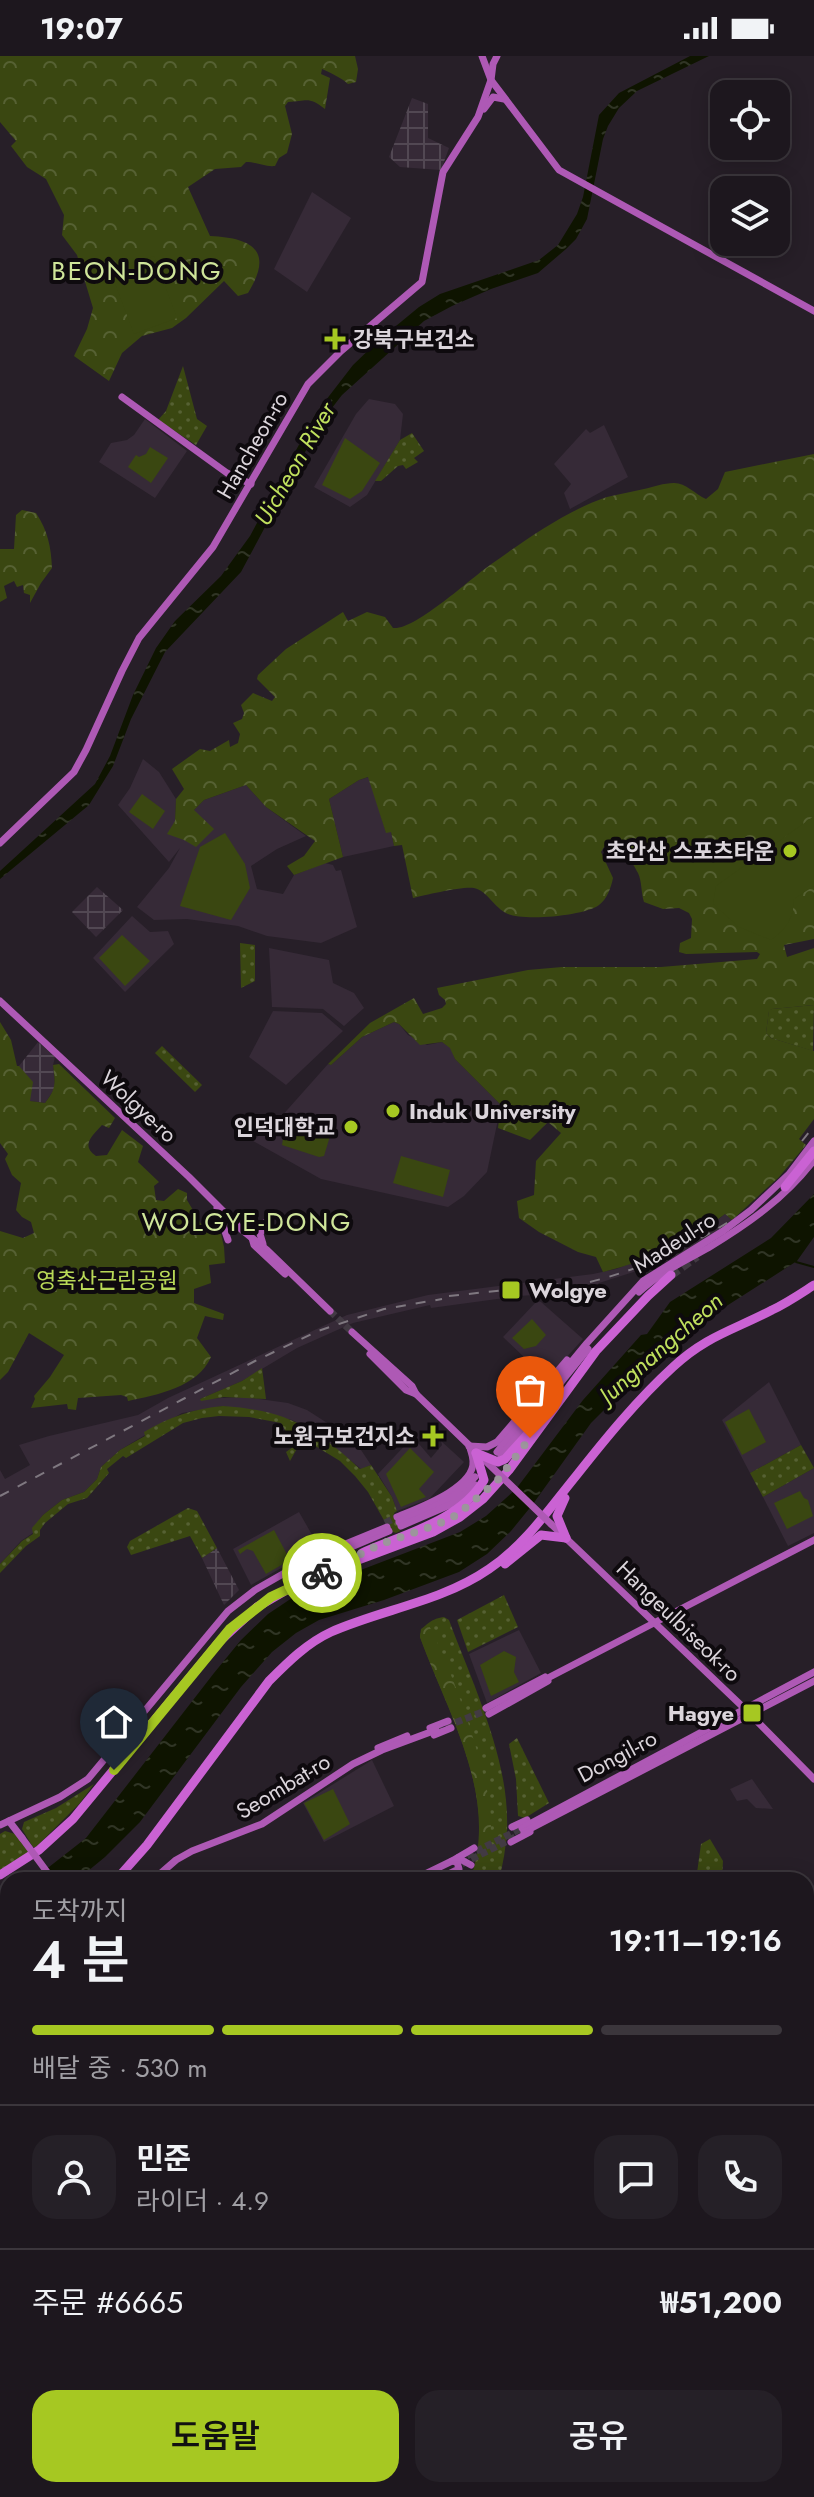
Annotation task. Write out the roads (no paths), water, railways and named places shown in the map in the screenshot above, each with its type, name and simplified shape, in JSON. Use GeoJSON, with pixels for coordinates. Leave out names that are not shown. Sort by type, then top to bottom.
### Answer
{"type":"FeatureCollection","features":[{"type":"Feature","properties":{"kind":"highway"},"geometry":{"type":"LineString","coordinates":[[785,1187],[814,1151]]}},
{"type":"Feature","properties":{"kind":"highway"},"geometry":{"type":"LineString","coordinates":[[472,1450],[498,1462],[505,1459],[618,1327],[671,1275]]}},
{"type":"Feature","properties":{"kind":"highway"},"geometry":{"type":"LineString","coordinates":[[123,1872],[147,1845],[269,1681],[288,1662],[329,1633],[427,1600],[488,1570],[527,1538],[608,1436],[662,1377],[703,1342],[771,1311],[814,1285]]}},
{"type":"Feature","properties":{"kind":"highway"},"geometry":{"type":"LineString","coordinates":[[319,1574],[424,1536],[460,1517],[498,1484],[565,1392]]}},
{"type":"Feature","properties":{"kind":"highway"},"geometry":{"type":"LineString","coordinates":[[399,1537],[441,1523],[465,1510],[497,1481],[540,1428]]}},
{"type":"Feature","properties":{"kind":"highway"},"geometry":{"type":"LineString","coordinates":[[566,1538],[558,1522],[558,1510],[608,1436]]}},
{"type":"Feature","properties":{"kind":"highway"},"geometry":{"type":"LineString","coordinates":[[4,1872],[48,1843],[73,1819],[230,1629],[271,1597],[448,1514],[480,1487],[484,1480],[472,1450]]}},
{"type":"Feature","properties":{"kind":"highway"},"geometry":{"type":"LineString","coordinates":[[427,1600],[474,1585],[541,1535],[566,1538]]}},
{"type":"Feature","properties":{"kind":"main road"},"geometry":{"type":"LineString","coordinates":[[482,56],[491,80],[559,170],[814,311]]}},
{"type":"Feature","properties":{"kind":"main road","name":"Hancheon-ro"},"geometry":{"type":"LineString","coordinates":[[0,843],[74,772],[139,638],[213,547],[311,381],[341,351],[422,282],[443,172],[478,117],[497,56]]}},
{"type":"Feature","properties":{"kind":"main road"},"geometry":{"type":"LineString","coordinates":[[478,117],[493,97],[504,99]]}},
{"type":"Feature","properties":{"kind":"main road"},"geometry":{"type":"LineString","coordinates":[[122,397],[227,473],[251,484]]}},
{"type":"Feature","properties":{"kind":"main road","name":"Wolgye-ro"},"geometry":{"type":"LineString","coordinates":[[0,1001],[267,1250],[328,1313],[254,1245],[247,1234]]}},
{"type":"Feature","properties":{"kind":"main road","name":"Madeul-ro"},"geometry":{"type":"LineString","coordinates":[[814,1141],[770,1193],[723,1231],[643,1281],[587,1343],[499,1454],[639,1291],[659,1275],[755,1218],[795,1184],[814,1160]]}},
{"type":"Feature","properties":{"kind":"main road"},"geometry":{"type":"LineString","coordinates":[[214,1203],[228,1240],[232,1232],[255,1232],[265,1223],[260,1234],[267,1250]]}},
{"type":"Feature","properties":{"kind":"main road"},"geometry":{"type":"LineString","coordinates":[[350,1333],[472,1450],[474,1462],[471,1473],[459,1486],[399,1522],[452,1504],[465,1496],[477,1479]]}},
{"type":"Feature","properties":{"kind":"main road"},"geometry":{"type":"LineString","coordinates":[[472,1450],[497,1442],[569,1357],[587,1343]]}},
{"type":"Feature","properties":{"kind":"main road"},"geometry":{"type":"LineString","coordinates":[[403,1372],[411,1390]]}},
{"type":"Feature","properties":{"kind":"main road"},"geometry":{"type":"LineString","coordinates":[[395,1384],[411,1390]]}},
{"type":"Feature","properties":{"kind":"main road","name":"Hangeulbiseok-ro"},"geometry":{"type":"LineString","coordinates":[[472,1450],[748,1712],[814,1779]]}},
{"type":"Feature","properties":{"kind":"main road"},"geometry":{"type":"LineString","coordinates":[[0,1825],[88,1779],[228,1611],[255,1590],[387,1527],[309,1559],[294,1570]]}},
{"type":"Feature","properties":{"kind":"main road"},"geometry":{"type":"LineString","coordinates":[[544,1680],[814,1540]]}},
{"type":"Feature","properties":{"kind":"main road"},"geometry":{"type":"LineString","coordinates":[[487,1711],[584,1661],[586,1657]]}},
{"type":"Feature","properties":{"kind":"main road","name":"Dongil-ro"},"geometry":{"type":"LineString","coordinates":[[814,1672],[748,1712],[584,1798],[519,1829],[573,1797],[584,1798],[723,1721],[748,1712],[766,1706],[814,1681]]}},
{"type":"Feature","properties":{"kind":"main road"},"geometry":{"type":"LineString","coordinates":[[762,1726],[759,1715],[766,1706]]}},
{"type":"Feature","properties":{"kind":"main road"},"geometry":{"type":"LineString","coordinates":[[353,1764],[449,1725]]}},
{"type":"Feature","properties":{"kind":"main road","name":"Seombat-ro"},"geometry":{"type":"LineString","coordinates":[[162,1872],[192,1851],[262,1824],[353,1764],[436,1730]]}},
{"type":"Feature","properties":{"kind":"main road"},"geometry":{"type":"LineString","coordinates":[[511,1842],[579,1807],[584,1798]]}},
{"type":"Feature","properties":{"kind":"main road"},"geometry":{"type":"LineString","coordinates":[[9,1821],[47,1872]]}},
{"type":"Feature","properties":{"kind":"main road"},"geometry":{"type":"LineString","coordinates":[[447,1872],[474,1848]]}},
{"type":"Feature","properties":{"kind":"main road"},"geometry":{"type":"LineString","coordinates":[[438,1872],[456,1866]]}},
{"type":"Feature","properties":{"kind":"main road"},"geometry":{"type":"LineString","coordinates":[[441,1872],[456,1866]]}},
{"type":"Feature","properties":{"kind":"water","name":"Uicheon River"},"geometry":{"type":"Polygon","coordinates":[[[690,56],[709,56],[637,91],[619,108],[603,139],[587,219],[576,239],[566,249],[538,273],[491,289],[424,321],[342,395],[311,441],[241,572],[165,652],[131,719],[113,766],[89,805],[0,879],[0,871],[95,784],[156,648],[175,621],[221,576],[250,536],[316,413],[353,365],[419,307],[440,294],[539,260],[558,245],[577,214],[583,197],[599,115],[619,93],[690,56]]]}},
{"type":"Feature","properties":{"kind":"water","name":"Jungnangcheon"},"geometry":{"type":"Polygon","coordinates":[[[814,1194],[814,1237],[797,1261],[675,1339],[591,1423],[533,1504],[487,1554],[459,1572],[319,1620],[296,1633],[272,1652],[241,1687],[140,1822],[105,1857],[87,1872],[40,1872],[86,1838],[214,1673],[268,1614],[298,1594],[460,1532],[486,1516],[516,1489],[583,1400],[641,1335],[647,1334],[670,1302],[771,1238],[814,1194]]]}},
{"type":"Feature","properties":{"kind":"waterway"},"geometry":{"type":"LineString","coordinates":[[796,1262],[814,1267]]}},
{"type":"Feature","properties":{"kind":"tunnel"},"geometry":{"type":"LineString","coordinates":[[671,1275],[697,1256]]}},
{"type":"Feature","properties":{"kind":"tunnel"},"geometry":{"type":"LineString","coordinates":[[330,1311],[352,1332]]}},
{"type":"Feature","properties":{"kind":"tunnel"},"geometry":{"type":"LineString","coordinates":[[385,1523],[397,1517]]}},
{"type":"Feature","properties":{"kind":"tunnel"},"geometry":{"type":"LineString","coordinates":[[436,1730],[493,1708]]}},
{"type":"Feature","properties":{"kind":"tunnel"},"geometry":{"type":"LineString","coordinates":[[467,1856],[522,1828]]}},
{"type":"Feature","properties":{"kind":"tunnel"},"geometry":{"type":"LineString","coordinates":[[462,1864],[515,1837]]}},
{"type":"Feature","properties":{"kind":"railway"},"geometry":{"type":"LineString","coordinates":[[802,1141],[814,1126]]}},
{"type":"Feature","properties":{"kind":"railway"},"geometry":{"type":"LineString","coordinates":[[590,1282],[662,1257],[730,1221]]}},
{"type":"Feature","properties":{"kind":"railway"},"geometry":{"type":"LineString","coordinates":[[449,1296],[563,1284]]}},
{"type":"Feature","properties":{"kind":"railway"},"geometry":{"type":"LineString","coordinates":[[0,1496],[318,1331],[384,1309],[442,1299]]}},
{"type":"Feature","properties":{"kind":"place","name":"강북구보건소"},"geometry":{"type":"Point","coordinates":[335,339]}},
{"type":"Feature","properties":{"kind":"place","name":"초안산 스포츠타운"},"geometry":{"type":"Point","coordinates":[790,851]}},
{"type":"Feature","properties":{"kind":"place","name":"Induk University"},"geometry":{"type":"Point","coordinates":[393,1111]}},
{"type":"Feature","properties":{"kind":"place","name":"인덕대학교"},"geometry":{"type":"Point","coordinates":[351,1127]}},
{"type":"Feature","properties":{"kind":"place","name":"Wolgye"},"geometry":{"type":"Point","coordinates":[511,1290]}},
{"type":"Feature","properties":{"kind":"place","name":"노원구보건지소"},"geometry":{"type":"Point","coordinates":[433,1436]}},
{"type":"Feature","properties":{"kind":"place","name":"Hagye"},"geometry":{"type":"Point","coordinates":[752,1713]}},
{"type":"Feature","properties":{"kind":"district","name":"BEON-DONG"},"geometry":{"type":"Point","coordinates":[137,271]}},
{"type":"Feature","properties":{"kind":"district","name":"WOLGYE-DONG"},"geometry":{"type":"Point","coordinates":[247,1222]}},
{"type":"Feature","properties":{"kind":"park label","name":"영축산근린공원"},"geometry":{"type":"Point","coordinates":[107,1280]}}]}
